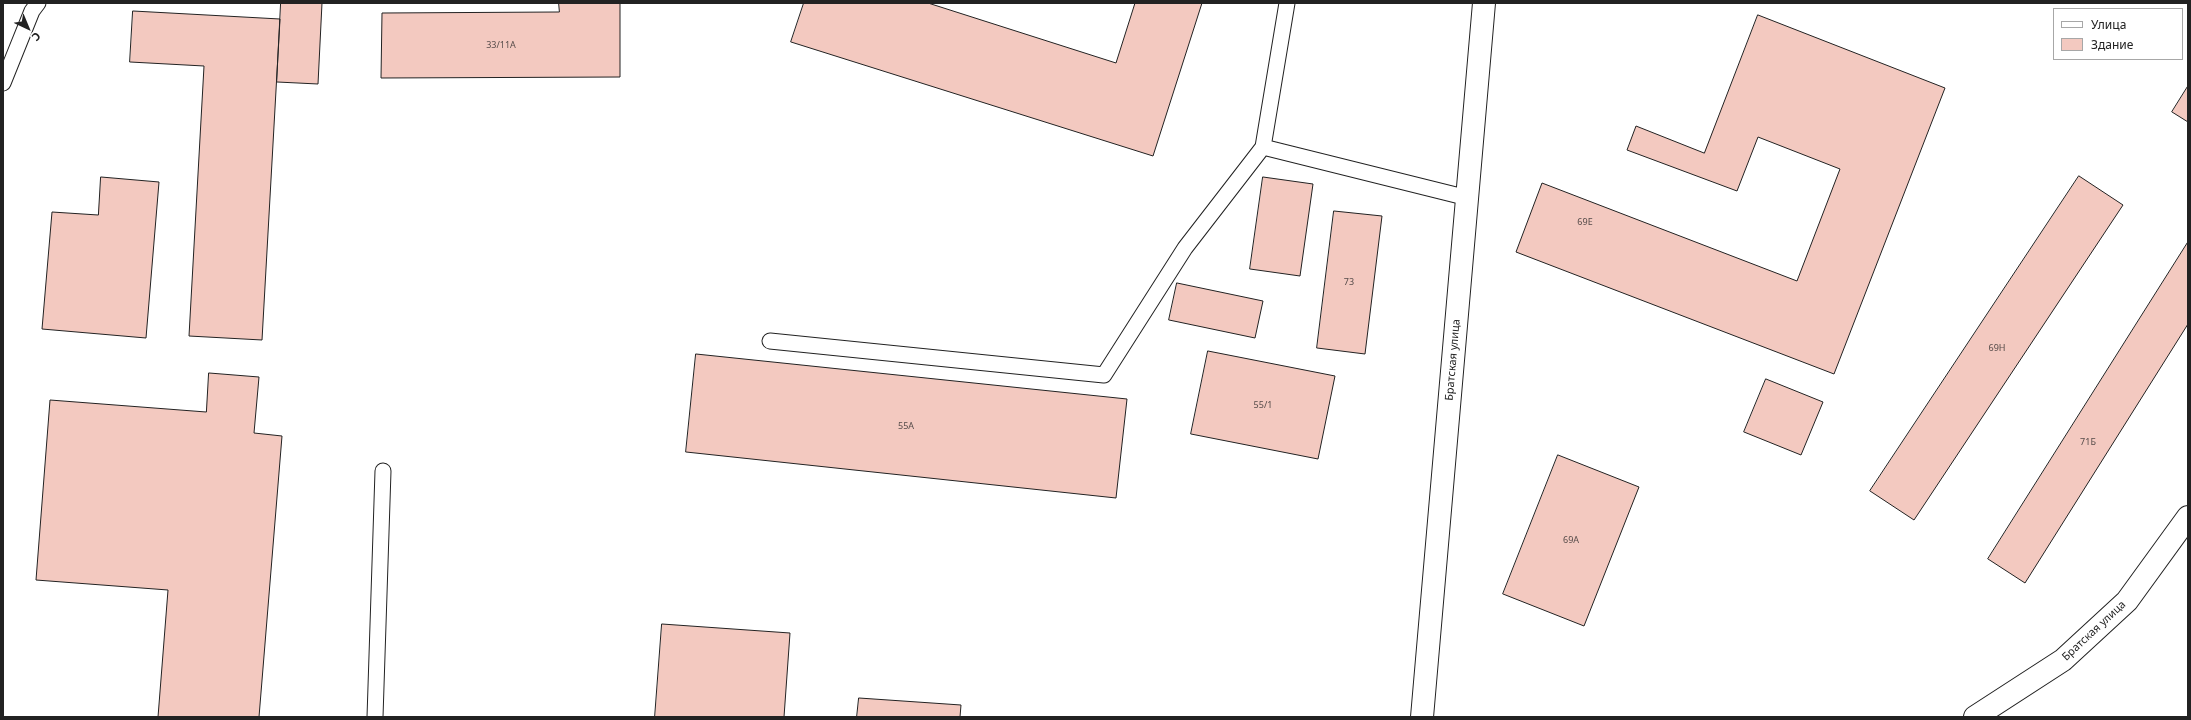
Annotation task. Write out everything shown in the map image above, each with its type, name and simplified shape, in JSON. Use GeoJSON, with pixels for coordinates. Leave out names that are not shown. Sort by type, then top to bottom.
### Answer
{"type":"FeatureCollection","features":[{"type":"Feature","properties":{"kind":"street","name":"Братская улица"},"geometry":{"type":"LineString","coordinates":[[1422,717],[1484,3]]}},
{"type":"Feature","properties":{"kind":"street","name":"Братская улица"},"geometry":{"type":"LineString","coordinates":[[1975,717],[2063,660],[2075,650],[2127,601],[2188,517]]}},
{"type":"Feature","properties":{"kind":"lane"},"geometry":{"type":"LineString","coordinates":[[3,83],[32,11],[38,3]]}},
{"type":"Feature","properties":{"kind":"lane"},"geometry":{"type":"LineString","coordinates":[[770,341],[1104,375],[1185,248],[1263,147],[1288,3]]}},
{"type":"Feature","properties":{"kind":"lane"},"geometry":{"type":"LineString","coordinates":[[1263,147],[1468,198]]}},
{"type":"Feature","properties":{"kind":"lane"},"geometry":{"type":"LineString","coordinates":[[375,717],[384,471]]}},
{"type":"Feature","properties":{"kind":"building"},"geometry":{"type":"Polygon","coordinates":[[[281,3],[322,3],[318,84],[277,82],[281,3]]]}},
{"type":"Feature","properties":{"kind":"building"},"geometry":{"type":"Polygon","coordinates":[[[559,3],[620,3],[620,77],[381,78],[382,13],[559,12],[559,3]]]}},
{"type":"Feature","properties":{"kind":"building"},"geometry":{"type":"Polygon","coordinates":[[[804,3],[928,3],[1116,63],[1135,3],[1202,3],[1153,156],[791,42],[804,3]]]}},
{"type":"Feature","properties":{"kind":"building"},"geometry":{"type":"Polygon","coordinates":[[[133,11],[280,19],[262,340],[189,336],[204,66],[130,62],[133,11]]]}},
{"type":"Feature","properties":{"kind":"building"},"geometry":{"type":"Polygon","coordinates":[[[1758,15],[1945,88],[1834,374],[1516,252],[1542,183],[1797,281],[1840,169],[1758,137],[1737,191],[1627,150],[1636,126],[1704,153],[1758,15]]]}},
{"type":"Feature","properties":{"kind":"building"},"geometry":{"type":"Polygon","coordinates":[[[2188,86],[2188,122],[2172,112],[2188,86]]]}},
{"type":"Feature","properties":{"kind":"building"},"geometry":{"type":"Polygon","coordinates":[[[2079,176],[2123,205],[1914,520],[1870,491],[2079,176]]]}},
{"type":"Feature","properties":{"kind":"building"},"geometry":{"type":"Polygon","coordinates":[[[101,177],[159,182],[146,338],[42,329],[52,212],[98,215],[101,177]]]}},
{"type":"Feature","properties":{"kind":"building"},"geometry":{"type":"Polygon","coordinates":[[[1263,177],[1313,184],[1300,276],[1250,269],[1263,177]]]}},
{"type":"Feature","properties":{"kind":"building"},"geometry":{"type":"Polygon","coordinates":[[[1334,211],[1382,216],[1365,354],[1317,348],[1334,211]]]}},
{"type":"Feature","properties":{"kind":"building"},"geometry":{"type":"Polygon","coordinates":[[[2188,242],[2188,324],[2025,583],[1988,559],[2188,242]]]}},
{"type":"Feature","properties":{"kind":"building"},"geometry":{"type":"Polygon","coordinates":[[[1177,283],[1263,301],[1255,338],[1169,320],[1177,283]]]}},
{"type":"Feature","properties":{"kind":"building"},"geometry":{"type":"Polygon","coordinates":[[[1208,351],[1335,376],[1318,459],[1191,434],[1208,351]]]}},
{"type":"Feature","properties":{"kind":"building"},"geometry":{"type":"Polygon","coordinates":[[[696,354],[1127,399],[1116,498],[686,452],[696,354]]]}},
{"type":"Feature","properties":{"kind":"building"},"geometry":{"type":"Polygon","coordinates":[[[209,373],[259,377],[254,433],[282,436],[259,717],[158,717],[168,590],[36,580],[50,400],[206,412],[209,373]]]}},
{"type":"Feature","properties":{"kind":"building"},"geometry":{"type":"Polygon","coordinates":[[[1766,379],[1823,402],[1801,455],[1744,432],[1766,379]]]}},
{"type":"Feature","properties":{"kind":"building"},"geometry":{"type":"Polygon","coordinates":[[[1558,455],[1639,487],[1584,626],[1503,594],[1558,455]]]}},
{"type":"Feature","properties":{"kind":"building"},"geometry":{"type":"Polygon","coordinates":[[[662,624],[790,633],[784,717],[655,717],[662,624]]]}},
{"type":"Feature","properties":{"kind":"building"},"geometry":{"type":"Polygon","coordinates":[[[859,698],[961,705],[960,717],[857,717],[859,698]]]}}]}
